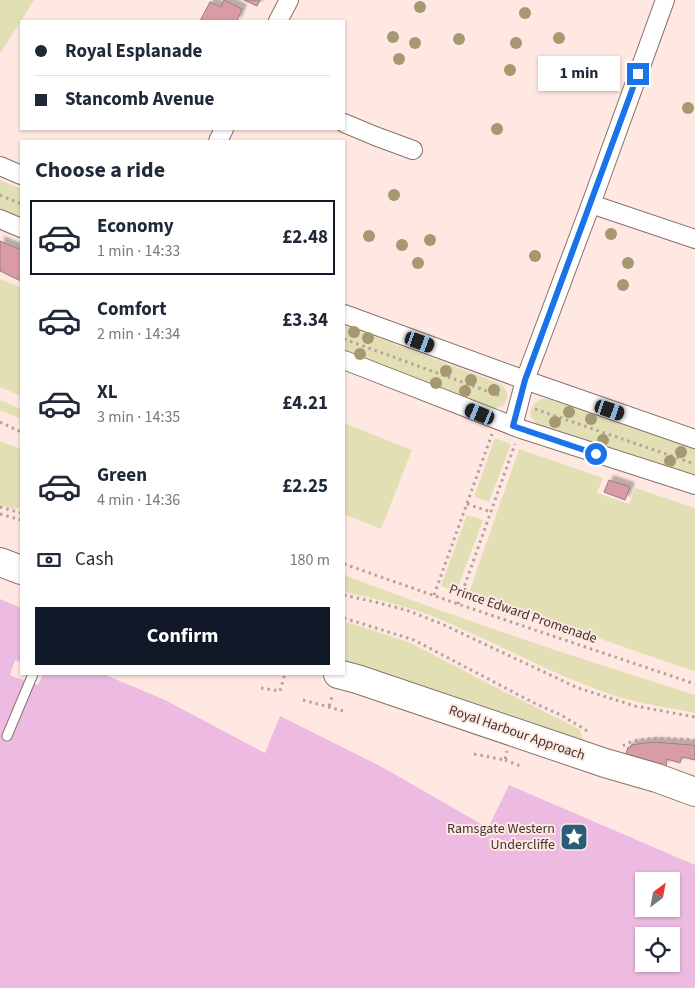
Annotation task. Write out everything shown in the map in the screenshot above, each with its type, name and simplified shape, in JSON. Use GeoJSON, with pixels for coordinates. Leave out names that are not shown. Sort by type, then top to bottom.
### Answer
{"type":"FeatureCollection","features":[{"type":"Feature","properties":{"kind":"highway"},"geometry":{"type":"LineString","coordinates":[[0,562],[20,570]]}},
{"type":"Feature","properties":{"kind":"highway","name":"Royal Harbour Approach"},"geometry":{"type":"LineString","coordinates":[[342,675],[695,792]]}},
{"type":"Feature","properties":{"kind":"street"},"geometry":{"type":"LineString","coordinates":[[279,20],[289,0]]}},
{"type":"Feature","properties":{"kind":"street"},"geometry":{"type":"LineString","coordinates":[[510,425],[665,0]]}},
{"type":"Feature","properties":{"kind":"street"},"geometry":{"type":"LineString","coordinates":[[345,123],[413,150]]}},
{"type":"Feature","properties":{"kind":"street"},"geometry":{"type":"LineString","coordinates":[[0,166],[20,175]]}},
{"type":"Feature","properties":{"kind":"street"},"geometry":{"type":"LineString","coordinates":[[591,204],[695,239]]}},
{"type":"Feature","properties":{"kind":"street"},"geometry":{"type":"LineString","coordinates":[[0,219],[20,228]]}},
{"type":"Feature","properties":{"kind":"street"},"geometry":{"type":"LineString","coordinates":[[345,314],[695,440]]}},
{"type":"Feature","properties":{"kind":"street"},"geometry":{"type":"LineString","coordinates":[[345,360],[510,425],[695,485]]}},
{"type":"Feature","properties":{"kind":"lane"},"geometry":{"type":"LineString","coordinates":[[7,736],[33,675]]}},
{"type":"Feature","properties":{"kind":"path"},"geometry":{"type":"LineString","coordinates":[[0,195],[20,204]]}},
{"type":"Feature","properties":{"kind":"path"},"geometry":{"type":"LineString","coordinates":[[0,422],[20,432]]}},
{"type":"Feature","properties":{"kind":"path"},"geometry":{"type":"LineString","coordinates":[[434,596],[467,504],[510,425]]}},
{"type":"Feature","properties":{"kind":"path"},"geometry":{"type":"LineString","coordinates":[[458,604],[491,512],[510,425]]}},
{"type":"Feature","properties":{"kind":"path"},"geometry":{"type":"LineString","coordinates":[[467,504],[491,512]]}},
{"type":"Feature","properties":{"kind":"path"},"geometry":{"type":"LineString","coordinates":[[0,507],[20,514]]}},
{"type":"Feature","properties":{"kind":"path"},"geometry":{"type":"LineString","coordinates":[[0,514],[20,520]]}},
{"type":"Feature","properties":{"kind":"path","name":"Prince Edward Promenade"},"geometry":{"type":"LineString","coordinates":[[345,564],[695,684]]}},
{"type":"Feature","properties":{"kind":"path"},"geometry":{"type":"LineString","coordinates":[[345,595],[406,610],[442,624],[578,688],[635,706],[695,717]]}},
{"type":"Feature","properties":{"kind":"path"},"geometry":{"type":"LineString","coordinates":[[345,618],[414,640],[561,715],[586,730],[588,738]]}},
{"type":"Feature","properties":{"kind":"path"},"geometry":{"type":"LineString","coordinates":[[262,688],[280,691],[285,675]]}},
{"type":"Feature","properties":{"kind":"path"},"geometry":{"type":"LineString","coordinates":[[303,700],[347,712]]}},
{"type":"Feature","properties":{"kind":"path"},"geometry":{"type":"LineString","coordinates":[[621,748],[628,742],[659,738],[695,741]]}},
{"type":"Feature","properties":{"kind":"path"},"geometry":{"type":"LineString","coordinates":[[505,760],[524,767]]}},
{"type":"Feature","properties":{"kind":"shaded area"},"geometry":{"type":"Polygon","coordinates":[[[0,0],[34,0],[20,20],[0,54],[0,0]]]}},
{"type":"Feature","properties":{"kind":"shaded area"},"geometry":{"type":"Polygon","coordinates":[[[0,180],[20,189],[20,220],[0,210],[0,180]]]}},
{"type":"Feature","properties":{"kind":"shaded area"},"geometry":{"type":"Polygon","coordinates":[[[1,279],[20,288],[20,396],[0,387],[1,279]]]}},
{"type":"Feature","properties":{"kind":"shaded area"},"geometry":{"type":"Polygon","coordinates":[[[345,325],[501,384],[507,393],[506,402],[499,407],[488,407],[345,353],[345,325]]]}},
{"type":"Feature","properties":{"kind":"shaded area"},"geometry":{"type":"Polygon","coordinates":[[[542,399],[547,399],[695,449],[695,477],[539,425],[532,419],[531,411],[534,404],[542,399]]]}},
{"type":"Feature","properties":{"kind":"shaded area"},"geometry":{"type":"Polygon","coordinates":[[[0,400],[20,409],[20,419],[0,410],[0,400]]]}},
{"type":"Feature","properties":{"kind":"shaded area"},"geometry":{"type":"Polygon","coordinates":[[[345,423],[412,450],[381,529],[345,514],[345,423]]]}},
{"type":"Feature","properties":{"kind":"shaded area"},"geometry":{"type":"Polygon","coordinates":[[[495,438],[511,444],[489,502],[474,497],[495,438]]]}},
{"type":"Feature","properties":{"kind":"shaded area"},"geometry":{"type":"Polygon","coordinates":[[[0,441],[20,449],[20,507],[12,509],[0,505],[0,441]]]}},
{"type":"Feature","properties":{"kind":"shaded area"},"geometry":{"type":"Polygon","coordinates":[[[519,449],[603,478],[597,493],[629,504],[635,488],[695,508],[695,671],[469,593],[519,449]]]}},
{"type":"Feature","properties":{"kind":"shaded area"},"geometry":{"type":"Polygon","coordinates":[[[467,515],[483,520],[456,592],[441,586],[467,515]]]}},
{"type":"Feature","properties":{"kind":"shaded area"},"geometry":{"type":"Polygon","coordinates":[[[345,575],[518,638],[695,695],[695,713],[642,703],[587,686],[432,616],[388,602],[345,592],[345,575]]]}},
{"type":"Feature","properties":{"kind":"shaded area"},"geometry":{"type":"Polygon","coordinates":[[[0,599],[20,608],[20,662],[15,660],[10,675],[12,676],[38,685],[43,675],[105,675],[165,700],[265,753],[280,716],[382,767],[488,828],[509,785],[695,865],[695,988],[0,988],[0,599]]]}},
{"type":"Feature","properties":{"kind":"shaded area"},"geometry":{"type":"Polygon","coordinates":[[[345,621],[411,643],[579,729],[584,742],[345,669],[345,621]]]}},
{"type":"Feature","properties":{"kind":"building"},"geometry":{"type":"Polygon","coordinates":[[[224,0],[242,9],[237,20],[201,20],[210,2],[221,7],[224,0]]]}},
{"type":"Feature","properties":{"kind":"building"},"geometry":{"type":"Polygon","coordinates":[[[244,0],[260,0],[257,6],[244,0]]]}},
{"type":"Feature","properties":{"kind":"building"},"geometry":{"type":"Polygon","coordinates":[[[0,241],[20,250],[20,281],[0,271],[0,241]]]}},
{"type":"Feature","properties":{"kind":"building"},"geometry":{"type":"Polygon","coordinates":[[[609,480],[630,487],[625,500],[604,492],[609,480]]]}},
{"type":"Feature","properties":{"kind":"building"},"geometry":{"type":"Polygon","coordinates":[[[653,742],[695,746],[695,760],[682,757],[680,763],[667,759],[666,766],[626,754],[628,747],[630,748],[631,745],[653,742]]]}},
{"type":"Feature","properties":{"kind":"place","name":"Ramsgate Western Undercliffe"},"geometry":{"type":"Point","coordinates":[574,837]}},
{"type":"Feature","properties":{"kind":"route"},"geometry":{"type":"LineString","coordinates":[[596,454],[513,426],[525,380],[638,74]]}}]}
